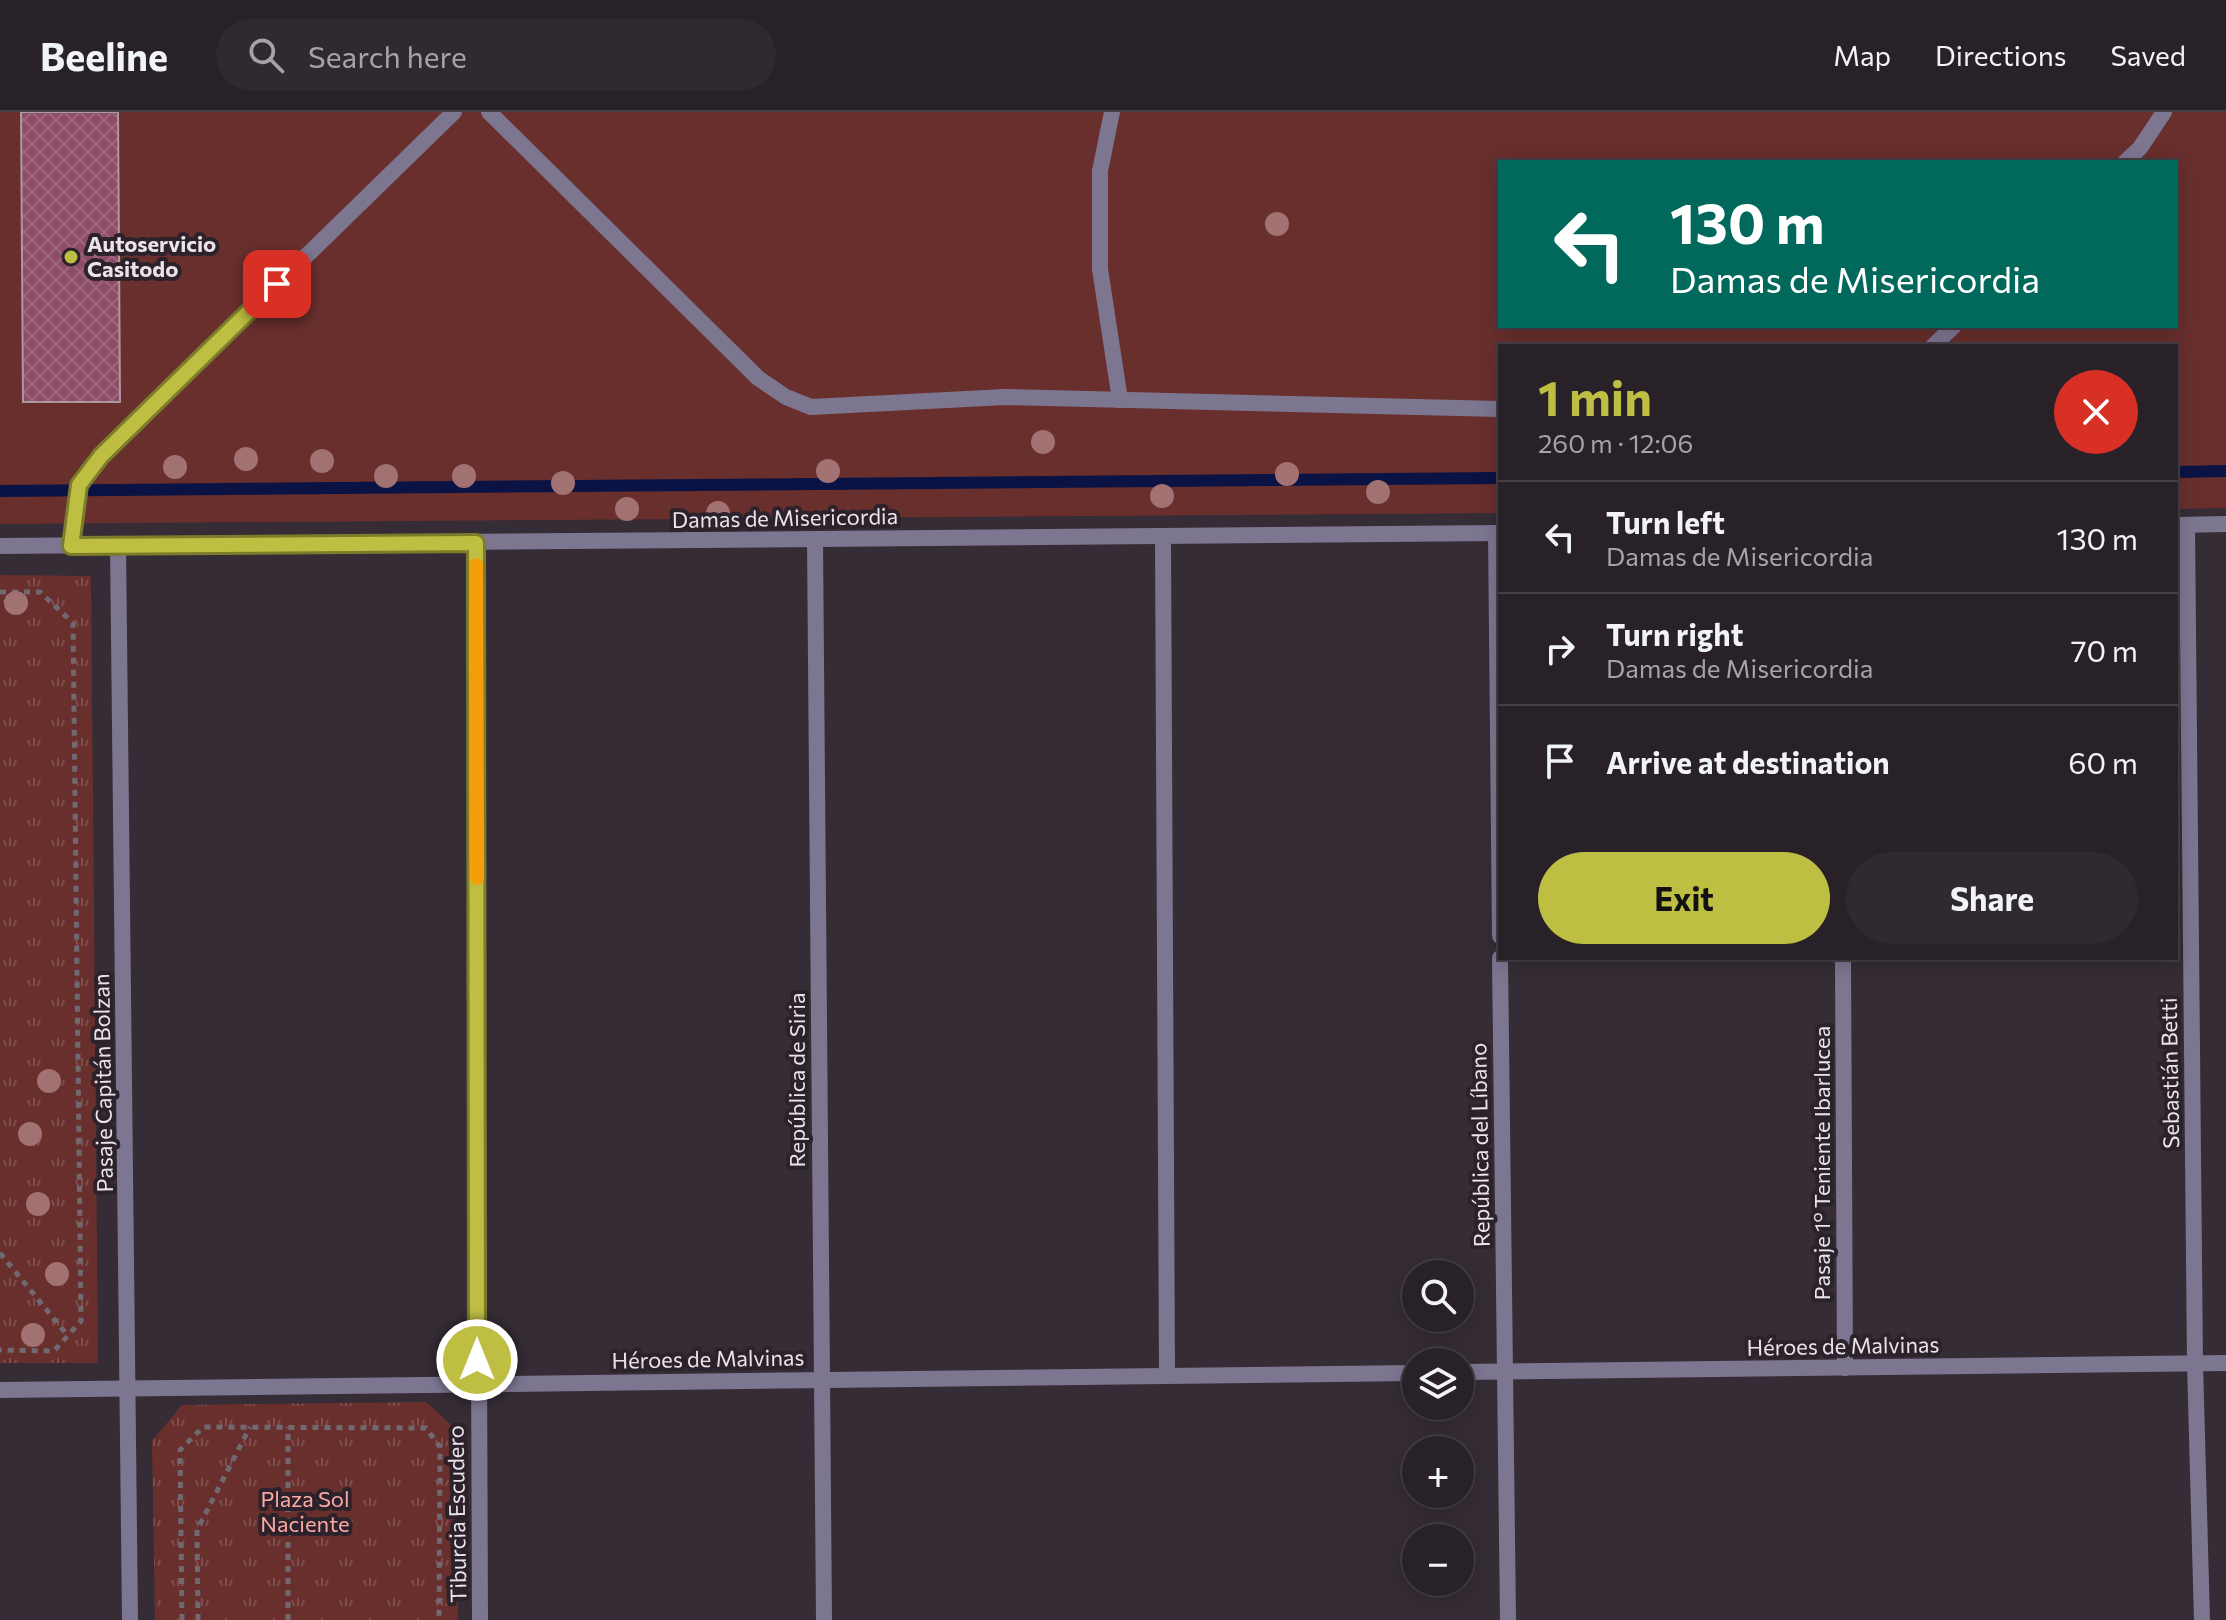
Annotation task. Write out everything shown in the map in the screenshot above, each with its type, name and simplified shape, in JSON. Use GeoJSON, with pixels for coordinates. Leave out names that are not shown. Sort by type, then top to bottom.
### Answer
{"type":"FeatureCollection","features":[{"type":"Feature","properties":{"kind":"street"},"geometry":{"type":"LineString","coordinates":[[71,546],[79,485],[101,456],[454,112]]}},
{"type":"Feature","properties":{"kind":"street"},"geometry":{"type":"LineString","coordinates":[[489,112],[758,378],[786,397],[811,407],[1005,397],[1498,409]]}},
{"type":"Feature","properties":{"kind":"street"},"geometry":{"type":"LineString","coordinates":[[1112,112],[1100,171],[1100,269],[1120,400]]}},
{"type":"Feature","properties":{"kind":"street"},"geometry":{"type":"LineString","coordinates":[[2127,160],[2140,148],[2164,112]]}},
{"type":"Feature","properties":{"kind":"street"},"geometry":{"type":"LineString","coordinates":[[1935,344],[1952,328]]}},
{"type":"Feature","properties":{"kind":"street"},"geometry":{"type":"LineString","coordinates":[[2182,525],[2226,524]]}},
{"type":"Feature","properties":{"kind":"street","name":"Sebastián Betti"},"geometry":{"type":"LineString","coordinates":[[2182,525],[2202,1620]]}},
{"type":"Feature","properties":{"kind":"street","name":"Damas de Misericordia"},"geometry":{"type":"LineString","coordinates":[[0,546],[1498,533]]}},
{"type":"Feature","properties":{"kind":"street"},"geometry":{"type":"LineString","coordinates":[[1163,536],[1167,1376]]}},
{"type":"Feature","properties":{"kind":"street","name":"República de Siria"},"geometry":{"type":"LineString","coordinates":[[815,540],[824,1620]]}},
{"type":"Feature","properties":{"kind":"street","name":"Tiburcia Escudero"},"geometry":{"type":"LineString","coordinates":[[476,543],[480,1620]]}},
{"type":"Feature","properties":{"kind":"street","name":"Pasaje Capitán Bolzan"},"geometry":{"type":"LineString","coordinates":[[118,546],[130,1620]]}},
{"type":"Feature","properties":{"kind":"street","name":"República del Líbano"},"geometry":{"type":"LineString","coordinates":[[1500,960],[1508,1620]]}},
{"type":"Feature","properties":{"kind":"street","name":"Pasaje 1º Teniente Ibarlucea"},"geometry":{"type":"LineString","coordinates":[[1843,960],[1845,1368]]}},
{"type":"Feature","properties":{"kind":"street","name":"Héroes de Malvinas"},"geometry":{"type":"LineString","coordinates":[[1474,1372],[2226,1363]]}},
{"type":"Feature","properties":{"kind":"street","name":"Héroes de Malvinas"},"geometry":{"type":"LineString","coordinates":[[0,1390],[1402,1373]]}},
{"type":"Feature","properties":{"kind":"path"},"geometry":{"type":"LineString","coordinates":[[0,592],[40,592],[73,623],[81,1321],[54,1351],[0,1350]]}},
{"type":"Feature","properties":{"kind":"path"},"geometry":{"type":"LineString","coordinates":[[0,1253],[68,1336]]}},
{"type":"Feature","properties":{"kind":"path"},"geometry":{"type":"LineString","coordinates":[[182,1620],[180,1450],[203,1427],[288,1427],[426,1428],[440,1447],[439,1620]]}},
{"type":"Feature","properties":{"kind":"path"},"geometry":{"type":"LineString","coordinates":[[198,1620],[197,1530],[250,1427]]}},
{"type":"Feature","properties":{"kind":"path"},"geometry":{"type":"LineString","coordinates":[[288,1427],[288,1620]]}},
{"type":"Feature","properties":{"kind":"green space"},"geometry":{"type":"Polygon","coordinates":[[[0,112],[2226,112],[2226,508],[2178,509],[2178,344],[1498,344],[1498,513],[0,524],[0,112]]]}},
{"type":"Feature","properties":{"kind":"green space"},"geometry":{"type":"Polygon","coordinates":[[[0,575],[91,576],[98,1363],[0,1363],[0,575]]]}},
{"type":"Feature","properties":{"kind":"green space","name":"Plaza Sol Naciente"},"geometry":{"type":"Polygon","coordinates":[[[426,1402],[457,1430],[458,1620],[155,1620],[152,1441],[182,1405],[426,1402]]]}},
{"type":"Feature","properties":{"kind":"building","name":"Autoservicio Casitodo"},"geometry":{"type":"Polygon","coordinates":[[[21,112],[118,112],[120,402],[23,402],[21,112]]]}},
{"type":"Feature","properties":{"kind":"waterway"},"geometry":{"type":"LineString","coordinates":[[2178,472],[2226,471]]}},
{"type":"Feature","properties":{"kind":"waterway"},"geometry":{"type":"LineString","coordinates":[[0,491],[1498,478]]}},
{"type":"Feature","properties":{"kind":"slow traffic"},"geometry":{"type":"LineString","coordinates":[[476,565],[477,878]]}},
{"type":"Feature","properties":{"kind":"place","name":"Autoservicio Casitodo"},"geometry":{"type":"Point","coordinates":[71,257]}},
{"type":"Feature","properties":{"kind":"route"},"geometry":{"type":"LineString","coordinates":[[277,284],[101,456],[79,485],[71,546],[476,543],[477,1360]]}}]}
